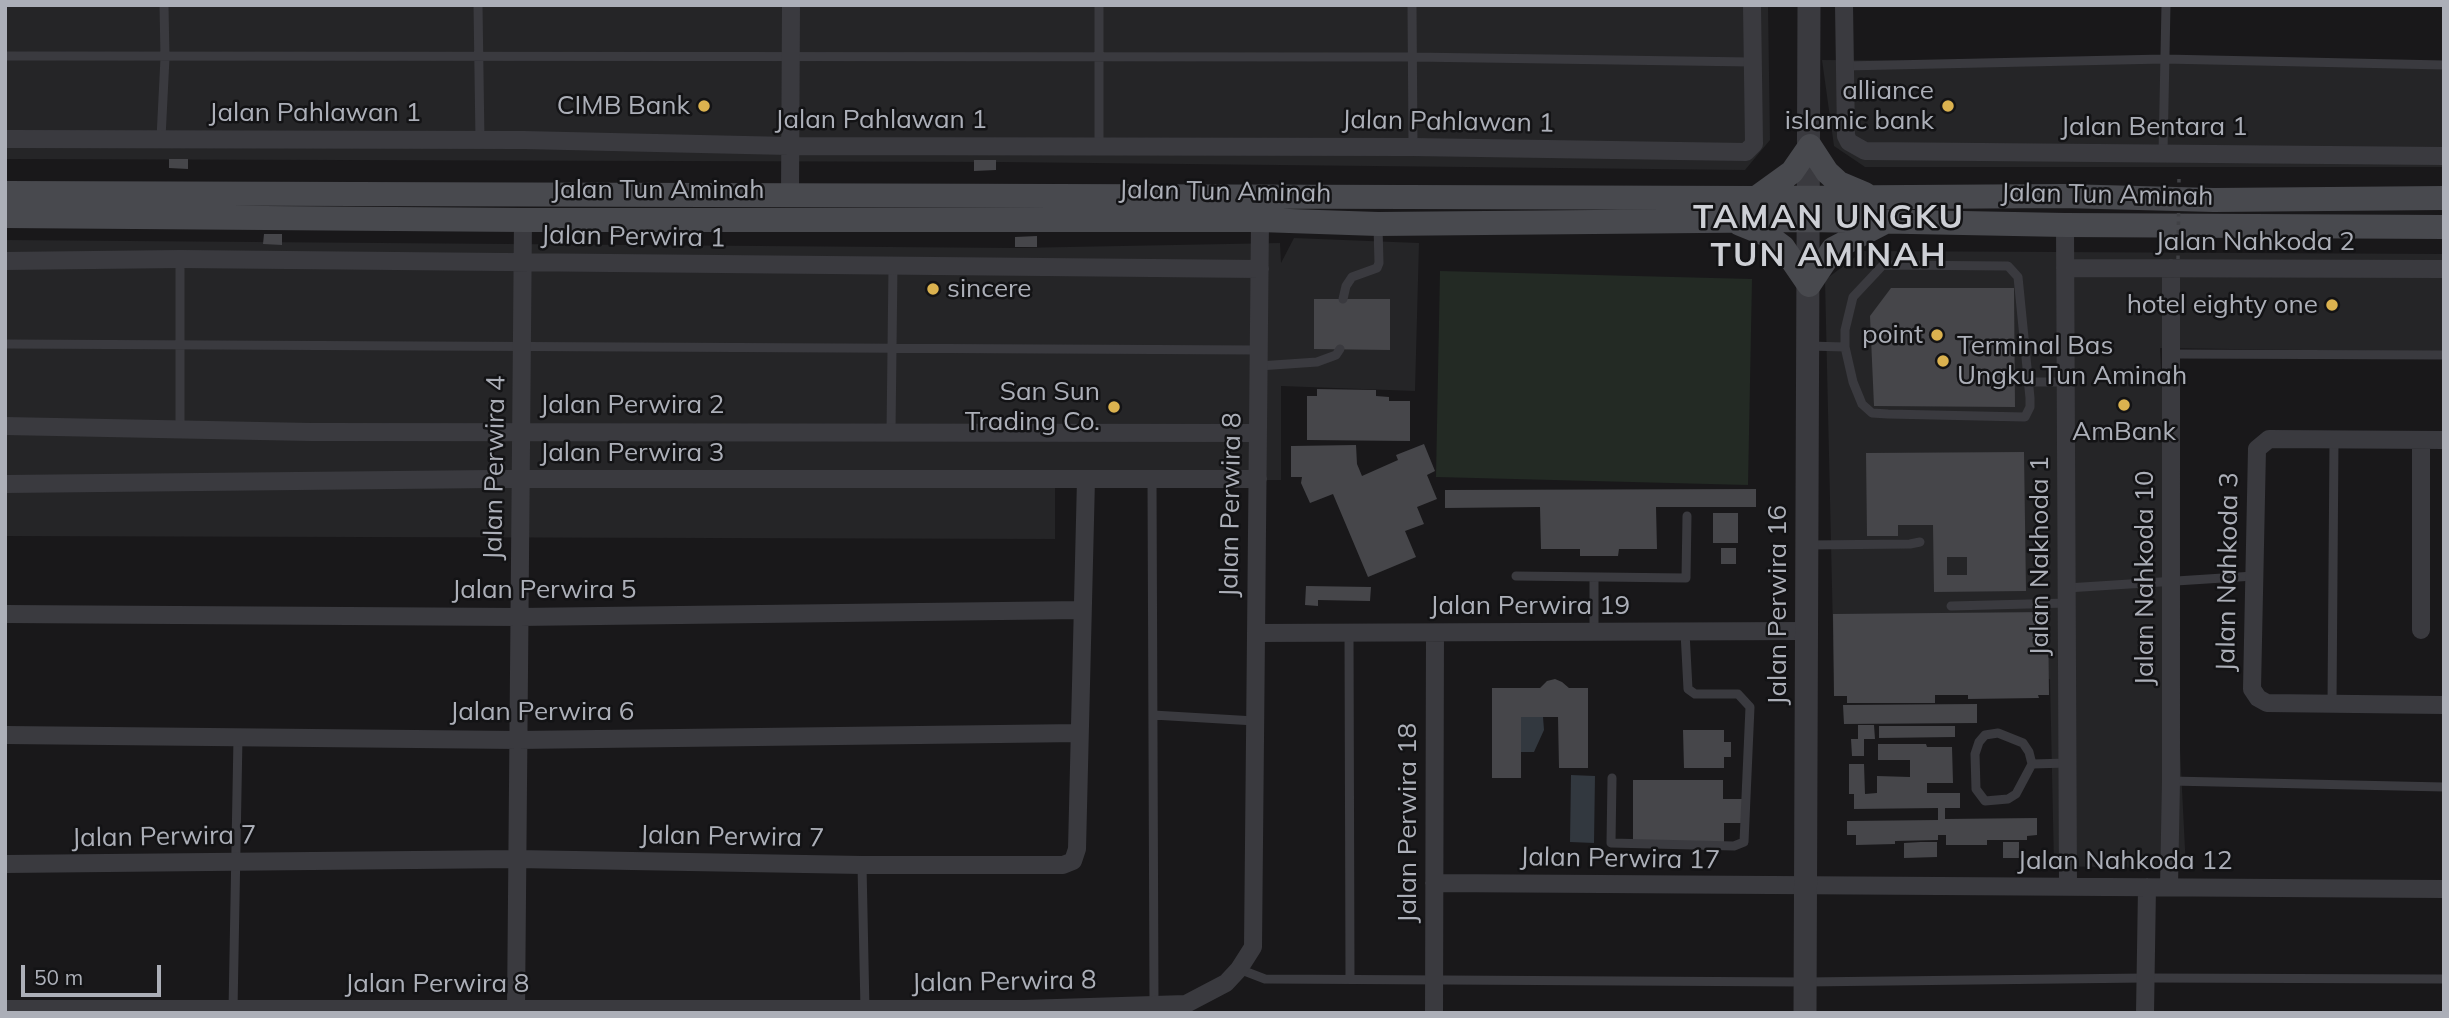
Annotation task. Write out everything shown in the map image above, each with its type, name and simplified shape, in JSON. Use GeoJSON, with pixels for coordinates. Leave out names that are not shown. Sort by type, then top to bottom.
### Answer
{"type":"FeatureCollection","features":[{"type":"Feature","properties":{"kind":"main road"},"geometry":{"type":"LineString","coordinates":[[1756,198],[1792,172],[1810,146],[1827,172],[1839,183],[1872,198]]}},
{"type":"Feature","properties":{"kind":"main road","name":"Jalan Tun Aminah"},"geometry":{"type":"LineString","coordinates":[[5,193],[1756,198],[1886,221],[2444,227]]}},
{"type":"Feature","properties":{"kind":"main road","name":"Jalan Tun Aminah"},"geometry":{"type":"LineString","coordinates":[[5,216],[523,220],[1260,220],[1378,224],[1727,220],[1872,198],[2444,198]]}},
{"type":"Feature","properties":{"kind":"main road"},"geometry":{"type":"LineString","coordinates":[[1727,220],[1767,235],[1783,247],[1809,285],[1833,248],[1886,221]]}},
{"type":"Feature","properties":{"kind":"street"},"geometry":{"type":"LineString","coordinates":[[790,195],[791,5]]}},
{"type":"Feature","properties":{"kind":"street"},"geometry":{"type":"LineString","coordinates":[[1752,5],[1752,62]]}},
{"type":"Feature","properties":{"kind":"street","name":"Jalan Perwira 16"},"geometry":{"type":"LineString","coordinates":[[1805,1013],[1809,5]]}},
{"type":"Feature","properties":{"kind":"street"},"geometry":{"type":"LineString","coordinates":[[1844,5],[1845,66]]}},
{"type":"Feature","properties":{"kind":"street","name":"Jalan Pahlawan 1"},"geometry":{"type":"LineString","coordinates":[[5,139],[161,138],[1099,148],[1413,147],[1746,152],[1754,144],[1752,62]]}},
{"type":"Feature","properties":{"kind":"street","name":"Jalan Bentara 1"},"geometry":{"type":"LineString","coordinates":[[1845,66],[1846,136],[1849,142],[1865,151],[2444,156]]}},
{"type":"Feature","properties":{"kind":"street","name":"Jalan Perwira 4"},"geometry":{"type":"LineString","coordinates":[[516,1010],[523,220]]}},
{"type":"Feature","properties":{"kind":"street","name":"Jalan Perwira 8"},"geometry":{"type":"LineString","coordinates":[[5,1009],[1024,1011],[1186,1004],[1226,983],[1253,947],[1260,220]]}},
{"type":"Feature","properties":{"kind":"street","name":"Jalan Nakhoda 1"},"geometry":{"type":"LineString","coordinates":[[2065,225],[2068,886]]}},
{"type":"Feature","properties":{"kind":"street","name":"Jalan Perwira 1"},"geometry":{"type":"LineString","coordinates":[[5,261],[180,259],[1260,269]]}},
{"type":"Feature","properties":{"kind":"street","name":"Jalan Nahkoda 2"},"geometry":{"type":"LineString","coordinates":[[2065,268],[2175,264],[2444,269]]}},
{"type":"Feature","properties":{"kind":"street","name":"Jalan Nahkoda 10"},"geometry":{"type":"LineString","coordinates":[[2169,887],[2171,354],[2175,264]]}},
{"type":"Feature","properties":{"kind":"street","name":"Jalan Perwira 2"},"geometry":{"type":"LineString","coordinates":[[5,426],[180,430],[1258,433]]}},
{"type":"Feature","properties":{"kind":"street","name":"Jalan Nahkoda 3"},"geometry":{"type":"LineString","coordinates":[[2444,440],[2269,439],[2257,449],[2252,689],[2258,698],[2267,703],[2444,705]]}},
{"type":"Feature","properties":{"kind":"street"},"geometry":{"type":"LineString","coordinates":[[2421,440],[2421,631]]}},
{"type":"Feature","properties":{"kind":"street","name":"Jalan Perwira 3"},"geometry":{"type":"LineString","coordinates":[[5,484],[521,479],[1258,479]]}},
{"type":"Feature","properties":{"kind":"street","name":"Jalan Perwira 7"},"geometry":{"type":"LineString","coordinates":[[5,864],[517,859],[862,865],[1063,865],[1073,861],[1077,849],[1086,479]]}},
{"type":"Feature","properties":{"kind":"street","name":"Jalan Perwira 5"},"geometry":{"type":"LineString","coordinates":[[5,614],[519,617],[1082,610]]}},
{"type":"Feature","properties":{"kind":"street","name":"Jalan Perwira 19"},"geometry":{"type":"LineString","coordinates":[[1256,633],[1805,631]]}},
{"type":"Feature","properties":{"kind":"street","name":"Jalan Perwira 18"},"geometry":{"type":"LineString","coordinates":[[1434,1013],[1435,632]]}},
{"type":"Feature","properties":{"kind":"street","name":"Jalan Perwira 6"},"geometry":{"type":"LineString","coordinates":[[5,735],[519,740],[1079,733]]}},
{"type":"Feature","properties":{"kind":"street","name":"Jalan Perwira 17"},"geometry":{"type":"LineString","coordinates":[[1434,883],[1805,887]]}},
{"type":"Feature","properties":{"kind":"street","name":"Jalan Nahkoda 12"},"geometry":{"type":"LineString","coordinates":[[1805,887],[2444,889]]}},
{"type":"Feature","properties":{"kind":"street"},"geometry":{"type":"LineString","coordinates":[[2146,1013],[2147,887]]}},
{"type":"Feature","properties":{"kind":"lane"},"geometry":{"type":"LineString","coordinates":[[161,138],[165,58],[164,5]]}},
{"type":"Feature","properties":{"kind":"lane"},"geometry":{"type":"LineString","coordinates":[[478,5],[480,141]]}},
{"type":"Feature","properties":{"kind":"lane"},"geometry":{"type":"LineString","coordinates":[[1099,5],[1099,148]]}},
{"type":"Feature","properties":{"kind":"lane"},"geometry":{"type":"LineString","coordinates":[[1412,5],[1413,147]]}},
{"type":"Feature","properties":{"kind":"lane"},"geometry":{"type":"LineString","coordinates":[[2163,153],[2166,5]]}},
{"type":"Feature","properties":{"kind":"lane"},"geometry":{"type":"LineString","coordinates":[[5,57],[1413,57],[1752,62]]}},
{"type":"Feature","properties":{"kind":"lane"},"geometry":{"type":"LineString","coordinates":[[1845,66],[2164,59],[2444,65]]}},
{"type":"Feature","properties":{"kind":"lane"},"geometry":{"type":"LineString","coordinates":[[1343,299],[1346,286],[1352,277],[1377,268],[1378,224]]}},
{"type":"Feature","properties":{"kind":"lane"},"geometry":{"type":"LineString","coordinates":[[180,259],[180,430]]}},
{"type":"Feature","properties":{"kind":"lane"},"geometry":{"type":"LineString","coordinates":[[891,432],[893,265]]}},
{"type":"Feature","properties":{"kind":"lane"},"geometry":{"type":"LineString","coordinates":[[1883,265],[2008,266],[2018,277],[2030,407],[2025,417],[1872,413],[1862,404],[1853,382],[1845,347],[1845,330],[1853,297],[1883,265]]}},
{"type":"Feature","properties":{"kind":"lane"},"geometry":{"type":"LineString","coordinates":[[5,344],[892,348],[1317,362],[1336,355],[1340,349]]}},
{"type":"Feature","properties":{"kind":"lane"},"geometry":{"type":"LineString","coordinates":[[1808,345],[1845,347]]}},
{"type":"Feature","properties":{"kind":"lane"},"geometry":{"type":"LineString","coordinates":[[2171,354],[2444,355]]}},
{"type":"Feature","properties":{"kind":"lane"},"geometry":{"type":"LineString","coordinates":[[2028,382],[2065,383]]}},
{"type":"Feature","properties":{"kind":"lane"},"geometry":{"type":"LineString","coordinates":[[2332,704],[2334,439]]}},
{"type":"Feature","properties":{"kind":"lane"},"geometry":{"type":"LineString","coordinates":[[1152,479],[1154,1005]]}},
{"type":"Feature","properties":{"kind":"lane"},"geometry":{"type":"LineString","coordinates":[[1516,576],[1686,578],[1687,516]]}},
{"type":"Feature","properties":{"kind":"lane"},"geometry":{"type":"LineString","coordinates":[[1806,545],[1920,542]]}},
{"type":"Feature","properties":{"kind":"lane"},"geometry":{"type":"LineString","coordinates":[[1951,606],[2067,596],[2171,582],[2254,576]]}},
{"type":"Feature","properties":{"kind":"lane"},"geometry":{"type":"LineString","coordinates":[[1594,577],[1594,632]]}},
{"type":"Feature","properties":{"kind":"lane"},"geometry":{"type":"LineString","coordinates":[[1612,778],[1611,843],[1734,846],[1744,842],[1750,707],[1738,694],[1695,695],[1688,689],[1685,632]]}},
{"type":"Feature","properties":{"kind":"lane"},"geometry":{"type":"LineString","coordinates":[[1349,633],[1350,979]]}},
{"type":"Feature","properties":{"kind":"lane"},"geometry":{"type":"LineString","coordinates":[[1153,715],[1255,721]]}},
{"type":"Feature","properties":{"kind":"lane"},"geometry":{"type":"LineString","coordinates":[[1998,733],[2023,743],[2032,764],[2016,794],[2008,799],[1985,801],[1980,797],[1976,789],[1975,754],[1985,735],[1998,733]]}},
{"type":"Feature","properties":{"kind":"lane"},"geometry":{"type":"LineString","coordinates":[[233,1010],[238,737]]}},
{"type":"Feature","properties":{"kind":"lane"},"geometry":{"type":"LineString","coordinates":[[2032,764],[2068,763]]}},
{"type":"Feature","properties":{"kind":"lane"},"geometry":{"type":"LineString","coordinates":[[2171,781],[2444,787]]}},
{"type":"Feature","properties":{"kind":"lane"},"geometry":{"type":"LineString","coordinates":[[862,865],[865,1010]]}},
{"type":"Feature","properties":{"kind":"lane"},"geometry":{"type":"LineString","coordinates":[[1239,969],[1265,979],[1805,982],[2145,978],[2444,979]]}},
{"type":"Feature","properties":{"kind":"path"},"geometry":{"type":"LineString","coordinates":[[2175,264],[2179,178]]}},
{"type":"Feature","properties":{"kind":"shaded area"},"geometry":{"type":"Polygon","coordinates":[[[5,5],[1768,5],[1770,140],[1745,170],[999,162],[5,159],[5,5]]]}},
{"type":"Feature","properties":{"kind":"shaded area"},"geometry":{"type":"Polygon","coordinates":[[[1822,60],[2444,64],[2444,167],[1865,167],[1834,146],[1822,60]]]}},
{"type":"Feature","properties":{"kind":"shaded area"},"geometry":{"type":"Polygon","coordinates":[[[1294,238],[1419,243],[1415,391],[1281,386],[1281,480],[1055,480],[1055,539],[5,536],[5,240],[1015,248],[1280,243],[1281,263],[1294,238]]]}},
{"type":"Feature","properties":{"kind":"shaded area"},"geometry":{"type":"Polygon","coordinates":[[[1863,251],[2444,254],[2444,352],[2160,348],[2186,869],[2054,866],[2050,679],[1834,675],[1825,280],[1863,251]]]}},
{"type":"Feature","properties":{"kind":"shaded area"},"geometry":{"type":"Polygon","coordinates":[[[1440,271],[1752,279],[1748,485],[1436,477],[1440,271]]]}},
{"type":"Feature","properties":{"kind":"shaded area"},"geometry":{"type":"Polygon","coordinates":[[[1521,717],[1543,717],[1544,730],[1534,752],[1521,752],[1521,717]]]}},
{"type":"Feature","properties":{"kind":"shaded area"},"geometry":{"type":"Polygon","coordinates":[[[1571,775],[1595,776],[1594,843],[1570,842],[1571,775]]]}},
{"type":"Feature","properties":{"kind":"building"},"geometry":{"type":"Polygon","coordinates":[[[169,159],[188,159],[188,169],[169,168],[169,159]]]}},
{"type":"Feature","properties":{"kind":"building"},"geometry":{"type":"Polygon","coordinates":[[[974,160],[996,160],[996,170],[974,171],[974,160]]]}},
{"type":"Feature","properties":{"kind":"building"},"geometry":{"type":"Polygon","coordinates":[[[264,234],[282,234],[282,245],[263,244],[264,234]]]}},
{"type":"Feature","properties":{"kind":"building"},"geometry":{"type":"Polygon","coordinates":[[[1037,236],[1037,247],[1015,247],[1015,237],[1037,236]]]}},
{"type":"Feature","properties":{"kind":"building","name":"Terminal Bas Ungku Tun Aminah"},"geometry":{"type":"Polygon","coordinates":[[[1891,288],[2014,288],[2015,407],[1874,406],[1870,316],[1891,288]]]}},
{"type":"Feature","properties":{"kind":"building"},"geometry":{"type":"Polygon","coordinates":[[[1314,299],[1390,299],[1390,350],[1314,349],[1314,299]]]}},
{"type":"Feature","properties":{"kind":"building"},"geometry":{"type":"Polygon","coordinates":[[[1317,389],[1376,390],[1376,396],[1389,397],[1389,401],[1410,401],[1410,441],[1307,440],[1307,396],[1317,396],[1317,389]]]}},
{"type":"Feature","properties":{"kind":"building"},"geometry":{"type":"Polygon","coordinates":[[[1424,444],[1435,471],[1427,475],[1437,499],[1417,507],[1424,524],[1405,531],[1416,557],[1368,577],[1333,494],[1310,503],[1301,483],[1302,477],[1291,477],[1291,446],[1356,445],[1357,464],[1362,476],[1398,460],[1396,455],[1424,444]]]}},
{"type":"Feature","properties":{"kind":"building"},"geometry":{"type":"Polygon","coordinates":[[[2024,452],[2026,591],[1934,592],[1933,525],[1898,525],[1898,536],[1867,536],[1866,453],[2024,452]],[[1947,557],[1947,575],[1967,575],[1967,557],[1947,557]]]}},
{"type":"Feature","properties":{"kind":"building"},"geometry":{"type":"Polygon","coordinates":[[[1756,489],[1756,507],[1656,507],[1657,549],[1619,549],[1618,556],[1580,556],[1580,549],[1541,549],[1540,507],[1445,508],[1445,490],[1756,489]]]}},
{"type":"Feature","properties":{"kind":"building"},"geometry":{"type":"Polygon","coordinates":[[[1713,513],[1738,513],[1738,543],[1713,543],[1713,513]]]}},
{"type":"Feature","properties":{"kind":"building"},"geometry":{"type":"Polygon","coordinates":[[[1721,548],[1736,548],[1736,564],[1721,564],[1721,548]]]}},
{"type":"Feature","properties":{"kind":"building"},"geometry":{"type":"Polygon","coordinates":[[[1306,586],[1371,587],[1370,601],[1318,600],[1318,606],[1305,605],[1306,586]]]}},
{"type":"Feature","properties":{"kind":"building"},"geometry":{"type":"Polygon","coordinates":[[[2048,612],[2049,695],[2038,695],[2039,698],[1968,699],[1968,695],[1935,695],[1935,703],[1847,703],[1847,696],[1834,696],[1833,614],[2048,612]]]}},
{"type":"Feature","properties":{"kind":"building"},"geometry":{"type":"Polygon","coordinates":[[[1555,679],[1569,688],[1588,688],[1588,768],[1559,768],[1558,717],[1521,717],[1521,778],[1492,778],[1492,688],[1540,688],[1547,681],[1555,679]]]}},
{"type":"Feature","properties":{"kind":"building"},"geometry":{"type":"Polygon","coordinates":[[[1977,704],[1977,723],[1844,724],[1843,705],[1977,704]]]}},
{"type":"Feature","properties":{"kind":"building"},"geometry":{"type":"Polygon","coordinates":[[[1858,725],[1874,725],[1875,739],[1864,739],[1864,756],[1852,756],[1851,739],[1858,739],[1858,725]]]}},
{"type":"Feature","properties":{"kind":"building"},"geometry":{"type":"Polygon","coordinates":[[[1879,726],[1955,726],[1955,737],[1879,738],[1879,726]]]}},
{"type":"Feature","properties":{"kind":"building"},"geometry":{"type":"Polygon","coordinates":[[[1683,730],[1724,730],[1724,742],[1731,742],[1731,757],[1724,757],[1724,768],[1684,768],[1683,730]]]}},
{"type":"Feature","properties":{"kind":"building"},"geometry":{"type":"Polygon","coordinates":[[[1878,744],[1952,747],[1953,783],[1927,783],[1927,793],[1960,793],[1960,808],[1945,808],[1945,819],[2037,818],[2037,835],[2027,836],[2027,840],[1987,840],[1987,845],[1946,845],[1946,835],[1938,835],[1938,840],[1856,845],[1856,835],[1847,835],[1847,821],[1938,820],[1938,808],[1854,809],[1854,794],[1849,794],[1849,764],[1864,764],[1865,794],[1877,793],[1877,776],[1910,777],[1910,760],[1878,760],[1878,744]]]}},
{"type":"Feature","properties":{"kind":"building"},"geometry":{"type":"Polygon","coordinates":[[[1633,780],[1723,780],[1723,799],[1744,799],[1744,823],[1724,823],[1724,842],[1633,842],[1633,780]]]}},
{"type":"Feature","properties":{"kind":"building"},"geometry":{"type":"Polygon","coordinates":[[[1937,842],[1937,857],[1904,858],[1904,843],[1937,842]]]}},
{"type":"Feature","properties":{"kind":"building"},"geometry":{"type":"Polygon","coordinates":[[[2003,842],[2019,842],[2019,858],[2003,858],[2003,842]]]}},
{"type":"Feature","properties":{"kind":"place","name":"CIMB Bank"},"geometry":{"type":"Point","coordinates":[704,106]}},
{"type":"Feature","properties":{"kind":"place","name":"alliance islamic bank"},"geometry":{"type":"Point","coordinates":[1948,106]}},
{"type":"Feature","properties":{"kind":"place","name":"sincere"},"geometry":{"type":"Point","coordinates":[933,289]}},
{"type":"Feature","properties":{"kind":"place","name":"hotel eighty one"},"geometry":{"type":"Point","coordinates":[2332,305]}},
{"type":"Feature","properties":{"kind":"place","name":"point"},"geometry":{"type":"Point","coordinates":[1937,335]}},
{"type":"Feature","properties":{"kind":"place","name":"Terminal Bas Ungku Tun Aminah"},"geometry":{"type":"Point","coordinates":[1943,361]}},
{"type":"Feature","properties":{"kind":"place","name":"AmBank"},"geometry":{"type":"Point","coordinates":[2124,405]}},
{"type":"Feature","properties":{"kind":"place","name":"San Sun Trading Co."},"geometry":{"type":"Point","coordinates":[1114,407]}},
{"type":"Feature","properties":{"kind":"district","name":"TAMAN UNGKU TUN AMINAH"},"geometry":{"type":"Point","coordinates":[1829,237]}}]}
